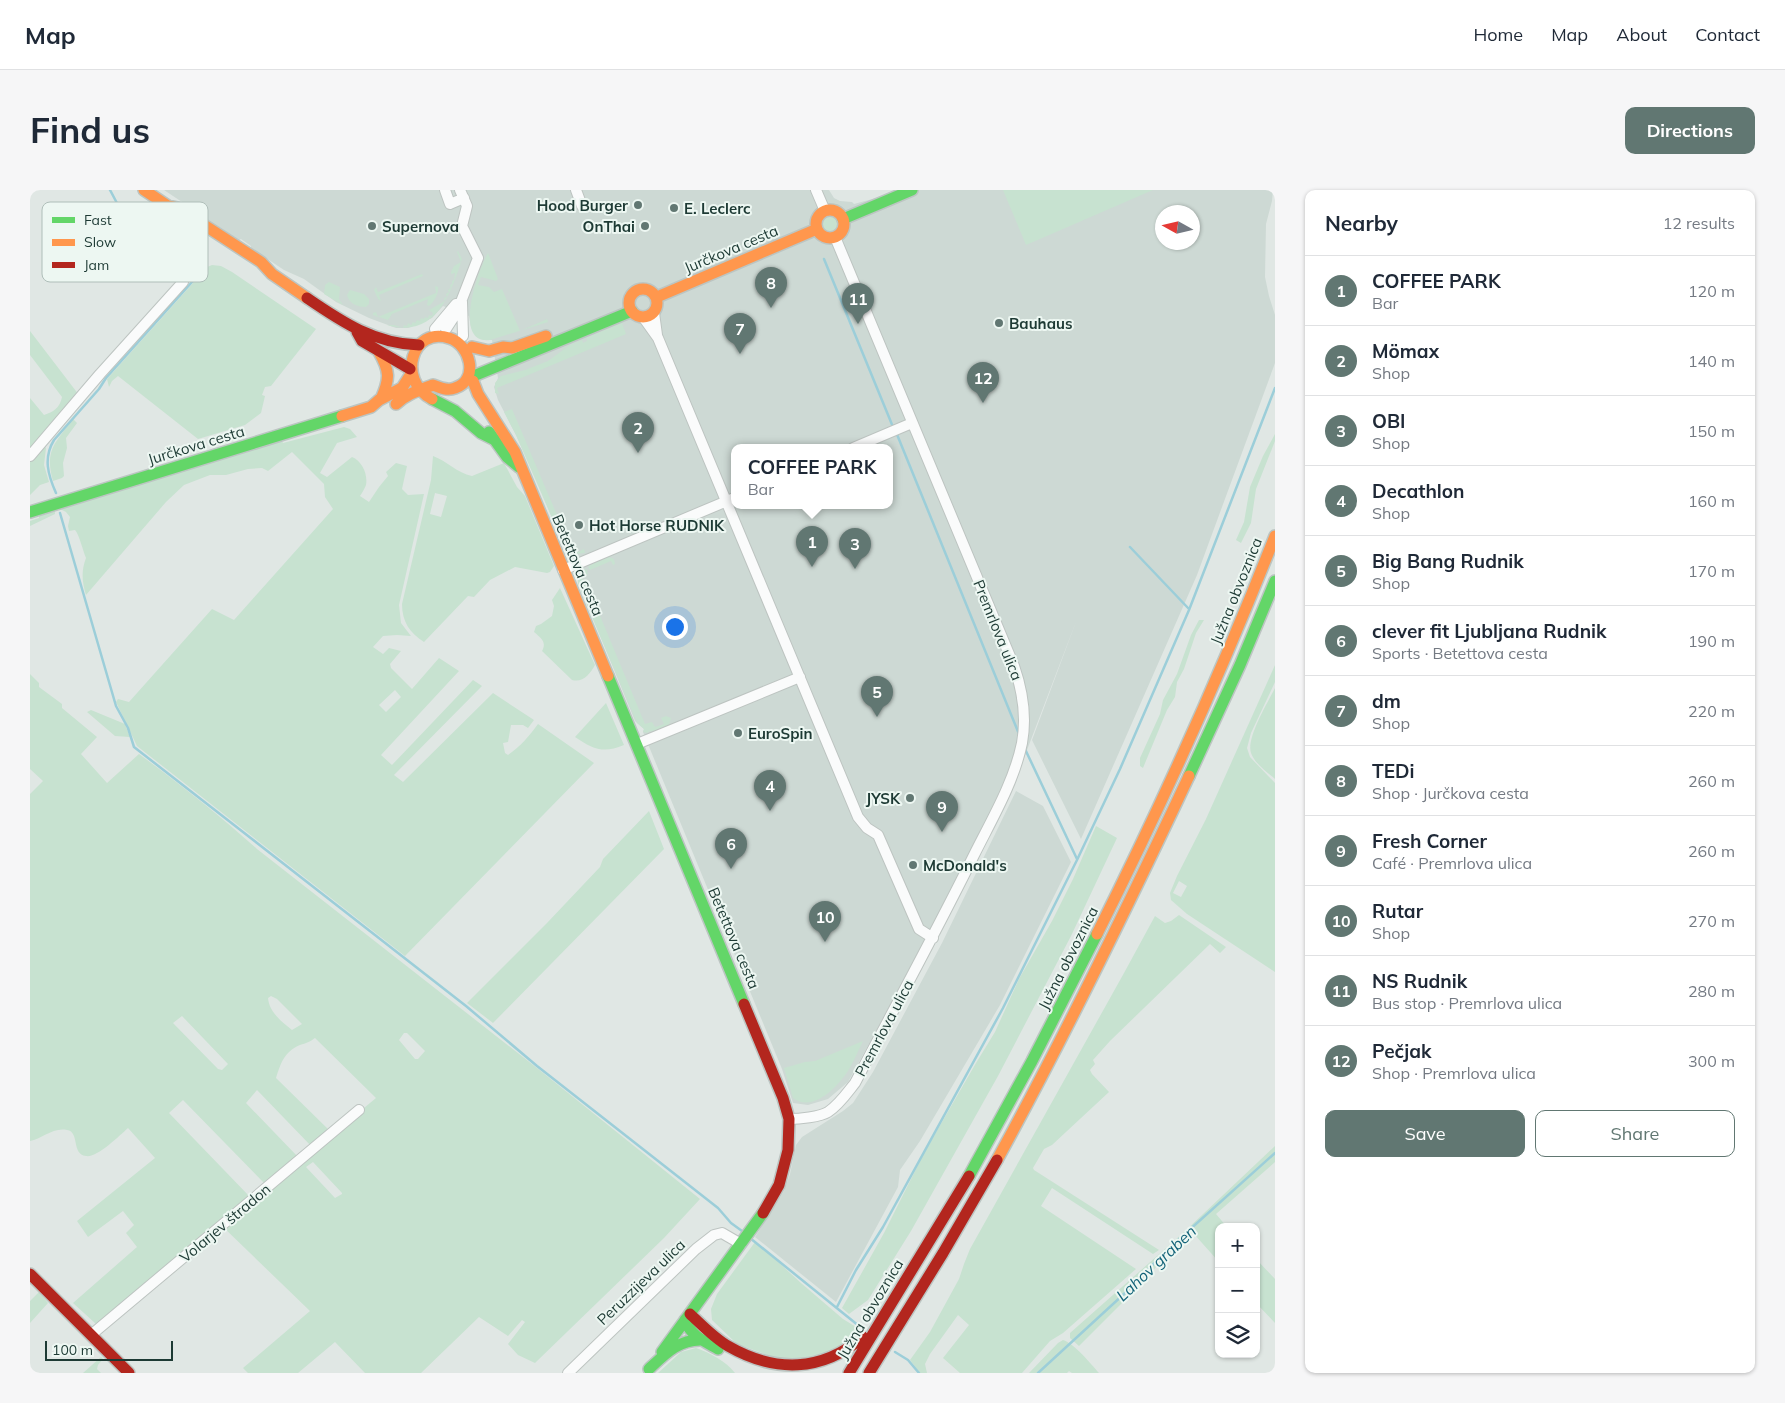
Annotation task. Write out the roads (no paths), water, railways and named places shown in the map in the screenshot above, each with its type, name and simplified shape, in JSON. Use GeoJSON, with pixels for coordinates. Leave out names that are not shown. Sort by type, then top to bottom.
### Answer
{"type":"FeatureCollection","features":[{"type":"Feature","properties":{"kind":"main road"},"geometry":{"type":"LineString","coordinates":[[144,190],[162,202]]}},
{"type":"Feature","properties":{"kind":"main road"},"geometry":{"type":"LineString","coordinates":[[843,219],[912,190]]}},
{"type":"Feature","properties":{"kind":"main road"},"geometry":{"type":"LineString","coordinates":[[825,211],[835,211],[843,219],[843,229],[835,237],[825,236],[817,229],[817,218],[825,211]]}},
{"type":"Feature","properties":{"kind":"main road"},"geometry":{"type":"LineString","coordinates":[[208,228],[261,262],[272,274],[355,329],[395,344],[409,347],[419,345]]}},
{"type":"Feature","properties":{"kind":"main road","name":"Jurčkova cesta"},"geometry":{"type":"LineString","coordinates":[[656,297],[817,229]]}},
{"type":"Feature","properties":{"kind":"main road"},"geometry":{"type":"LineString","coordinates":[[440,331],[456,340],[472,353],[490,358],[505,354],[512,348],[548,336],[635,311],[654,312],[658,305],[656,297],[648,289],[640,288],[630,296],[635,311]]}},
{"type":"Feature","properties":{"kind":"main road"},"geometry":{"type":"LineString","coordinates":[[450,397],[485,370],[635,311]]}},
{"type":"Feature","properties":{"kind":"main road"},"geometry":{"type":"LineString","coordinates":[[355,329],[379,330],[397,336],[412,338],[440,331],[462,336],[472,353],[469,382]]}},
{"type":"Feature","properties":{"kind":"main road"},"geometry":{"type":"LineString","coordinates":[[355,329],[362,341],[378,351],[413,367],[419,375],[424,392],[433,385],[444,389],[453,389],[469,382]]}},
{"type":"Feature","properties":{"kind":"main road"},"geometry":{"type":"LineString","coordinates":[[413,367],[414,352],[419,345],[440,331]]}},
{"type":"Feature","properties":{"kind":"main road"},"geometry":{"type":"LineString","coordinates":[[413,367],[424,350],[436,343],[440,331]]}},
{"type":"Feature","properties":{"kind":"main road"},"geometry":{"type":"LineString","coordinates":[[378,351],[387,367],[389,378],[388,386],[381,399]]}},
{"type":"Feature","properties":{"kind":"main road","name":"Jurčkova cesta"},"geometry":{"type":"LineString","coordinates":[[372,407],[381,399],[402,388],[413,367]]}},
{"type":"Feature","properties":{"kind":"main road","name":"Betettova cesta"},"geometry":{"type":"LineString","coordinates":[[469,382],[486,406],[491,417],[513,446],[520,468],[638,744],[780,1090],[789,1119],[788,1150],[784,1169],[779,1185],[767,1207],[647,1371]]}},
{"type":"Feature","properties":{"kind":"main road","name":"Jurčkova cesta"},"geometry":{"type":"LineString","coordinates":[[30,512],[372,407],[382,408],[396,404],[400,399],[424,392]]}},
{"type":"Feature","properties":{"kind":"main road","name":"Betettova cesta"},"geometry":{"type":"LineString","coordinates":[[424,392],[450,397],[473,415],[507,457],[520,468]]}},
{"type":"Feature","properties":{"kind":"main road","name":"Betettova cesta"},"geometry":{"type":"LineString","coordinates":[[424,392],[449,407],[482,435],[495,440]]}},
{"type":"Feature","properties":{"kind":"main road","name":"Južna obvoznica"},"geometry":{"type":"LineString","coordinates":[[849,1373],[969,1175],[1034,1058],[1130,869],[1188,746],[1251,598],[1275,536]]}},
{"type":"Feature","properties":{"kind":"main road","name":"Južna obvoznica"},"geometry":{"type":"LineString","coordinates":[[868,1373],[966,1214],[1089,987],[1200,753],[1264,610],[1275,581]]}},
{"type":"Feature","properties":{"kind":"main road"},"geometry":{"type":"LineString","coordinates":[[688,1317],[728,1346],[768,1365],[796,1371],[813,1369],[832,1362],[851,1350],[862,1339],[945,1204],[969,1175]]}},
{"type":"Feature","properties":{"kind":"main road"},"geometry":{"type":"LineString","coordinates":[[30,1274],[129,1373]]}},
{"type":"Feature","properties":{"kind":"main road"},"geometry":{"type":"LineString","coordinates":[[688,1317],[689,1330],[751,1370]]}},
{"type":"Feature","properties":{"kind":"main road"},"geometry":{"type":"LineString","coordinates":[[647,1371],[680,1342],[702,1340]]}},
{"type":"Feature","properties":{"kind":"street"},"geometry":{"type":"LineString","coordinates":[[440,331],[457,312],[471,271],[478,258],[462,226],[467,206],[462,194],[450,204],[445,190]]}},
{"type":"Feature","properties":{"kind":"street"},"geometry":{"type":"LineString","coordinates":[[576,190],[582,206]]}},
{"type":"Feature","properties":{"kind":"street"},"geometry":{"type":"LineString","coordinates":[[816,190],[825,211]]}},
{"type":"Feature","properties":{"kind":"street","name":"Premrlova ulica"},"geometry":{"type":"LineString","coordinates":[[789,1119],[827,1113],[842,1099],[855,1082],[933,938],[996,811],[1018,757],[1024,731],[1024,701],[1016,672],[835,237]]}},
{"type":"Feature","properties":{"kind":"street"},"geometry":{"type":"LineString","coordinates":[[30,456],[100,374],[183,282]]}},
{"type":"Feature","properties":{"kind":"street"},"geometry":{"type":"LineString","coordinates":[[462,298],[462,336]]}},
{"type":"Feature","properties":{"kind":"street"},"geometry":{"type":"LineString","coordinates":[[635,311],[658,338]]}},
{"type":"Feature","properties":{"kind":"street"},"geometry":{"type":"LineString","coordinates":[[564,570],[730,500],[658,338],[654,312]]}},
{"type":"Feature","properties":{"kind":"street"},"geometry":{"type":"LineString","coordinates":[[862,444],[912,423]]}},
{"type":"Feature","properties":{"kind":"street"},"geometry":{"type":"LineString","coordinates":[[734,509],[858,817],[866,828],[878,835],[919,929],[933,938]]}},
{"type":"Feature","properties":{"kind":"street"},"geometry":{"type":"LineString","coordinates":[[638,744],[800,677]]}},
{"type":"Feature","properties":{"kind":"street","name":"Volarjev štradon"},"geometry":{"type":"LineString","coordinates":[[91,1336],[359,1110]]}},
{"type":"Feature","properties":{"kind":"street","name":"Peruzzijeva ulica"},"geometry":{"type":"LineString","coordinates":[[568,1373],[696,1249],[714,1235],[722,1233],[745,1238]]}},
{"type":"Feature","properties":{"kind":"waterway"},"geometry":{"type":"LineString","coordinates":[[110,190],[116,202]]}},
{"type":"Feature","properties":{"kind":"waterway"},"geometry":{"type":"LineString","coordinates":[[824,259],[893,427]]}},
{"type":"Feature","properties":{"kind":"waterway"},"geometry":{"type":"LineString","coordinates":[[56,493],[48,466],[49,453],[54,440],[99,389],[106,378],[192,282]]}},
{"type":"Feature","properties":{"kind":"waterway"},"geometry":{"type":"LineString","coordinates":[[837,1307],[1003,1008],[1077,860],[1120,769],[1189,610],[1275,388]]}},
{"type":"Feature","properties":{"kind":"waterway"},"geometry":{"type":"LineString","coordinates":[[896,432],[1019,734]]}},
{"type":"Feature","properties":{"kind":"waterway"},"geometry":{"type":"LineString","coordinates":[[60,513],[116,706],[128,728],[134,747],[466,1006],[537,1066],[718,1208],[731,1223],[742,1231]]}},
{"type":"Feature","properties":{"kind":"waterway"},"geometry":{"type":"LineString","coordinates":[[1130,547],[1189,609]]}},
{"type":"Feature","properties":{"kind":"waterway"},"geometry":{"type":"LineString","coordinates":[[1025,749],[1077,859]]}},
{"type":"Feature","properties":{"kind":"waterway","name":"Lahov graben"},"geometry":{"type":"LineString","coordinates":[[1038,1373],[1125,1293],[1167,1250],[1275,1153]]}},
{"type":"Feature","properties":{"kind":"waterway"},"geometry":{"type":"LineString","coordinates":[[750,1238],[859,1326]]}},
{"type":"Feature","properties":{"kind":"waterway"},"geometry":{"type":"LineString","coordinates":[[895,1352],[908,1360],[919,1373]]}},
{"type":"Feature","properties":{"kind":"place","name":"Hood Burger"},"geometry":{"type":"Point","coordinates":[638,205]}},
{"type":"Feature","properties":{"kind":"place","name":"E. Leclerc"},"geometry":{"type":"Point","coordinates":[674,208]}},
{"type":"Feature","properties":{"kind":"place","name":"Supernova"},"geometry":{"type":"Point","coordinates":[372,226]}},
{"type":"Feature","properties":{"kind":"place","name":"OnThai"},"geometry":{"type":"Point","coordinates":[645,226]}},
{"type":"Feature","properties":{"kind":"place","name":"TEDi"},"geometry":{"type":"Point","coordinates":[771,308]}},
{"type":"Feature","properties":{"kind":"place","name":"Bauhaus"},"geometry":{"type":"Point","coordinates":[999,323]}},
{"type":"Feature","properties":{"kind":"place","name":"NS Rudnik"},"geometry":{"type":"Point","coordinates":[858,324]}},
{"type":"Feature","properties":{"kind":"place","name":"dm"},"geometry":{"type":"Point","coordinates":[740,354]}},
{"type":"Feature","properties":{"kind":"place","name":"Pečjak"},"geometry":{"type":"Point","coordinates":[983,403]}},
{"type":"Feature","properties":{"kind":"place","name":"Mömax"},"geometry":{"type":"Point","coordinates":[638,453]}},
{"type":"Feature","properties":{"kind":"place","name":"Hot Horse RUDNIK"},"geometry":{"type":"Point","coordinates":[579,525]}},
{"type":"Feature","properties":{"kind":"place","name":"COFFEE PARK"},"geometry":{"type":"Point","coordinates":[812,567]}},
{"type":"Feature","properties":{"kind":"place","name":"OBI"},"geometry":{"type":"Point","coordinates":[855,569]}},
{"type":"Feature","properties":{"kind":"place","name":"Big Bang Rudnik"},"geometry":{"type":"Point","coordinates":[877,717]}},
{"type":"Feature","properties":{"kind":"place","name":"EuroSpin"},"geometry":{"type":"Point","coordinates":[738,733]}},
{"type":"Feature","properties":{"kind":"place","name":"JYSK"},"geometry":{"type":"Point","coordinates":[910,798]}},
{"type":"Feature","properties":{"kind":"place","name":"Decathlon"},"geometry":{"type":"Point","coordinates":[770,811]}},
{"type":"Feature","properties":{"kind":"place","name":"Fresh Corner"},"geometry":{"type":"Point","coordinates":[942,832]}},
{"type":"Feature","properties":{"kind":"place","name":"McDonald's"},"geometry":{"type":"Point","coordinates":[913,865]}},
{"type":"Feature","properties":{"kind":"place","name":"clever fit Ljubljana Rudnik"},"geometry":{"type":"Point","coordinates":[731,869]}},
{"type":"Feature","properties":{"kind":"place","name":"Rutar"},"geometry":{"type":"Point","coordinates":[825,942]}}]}
